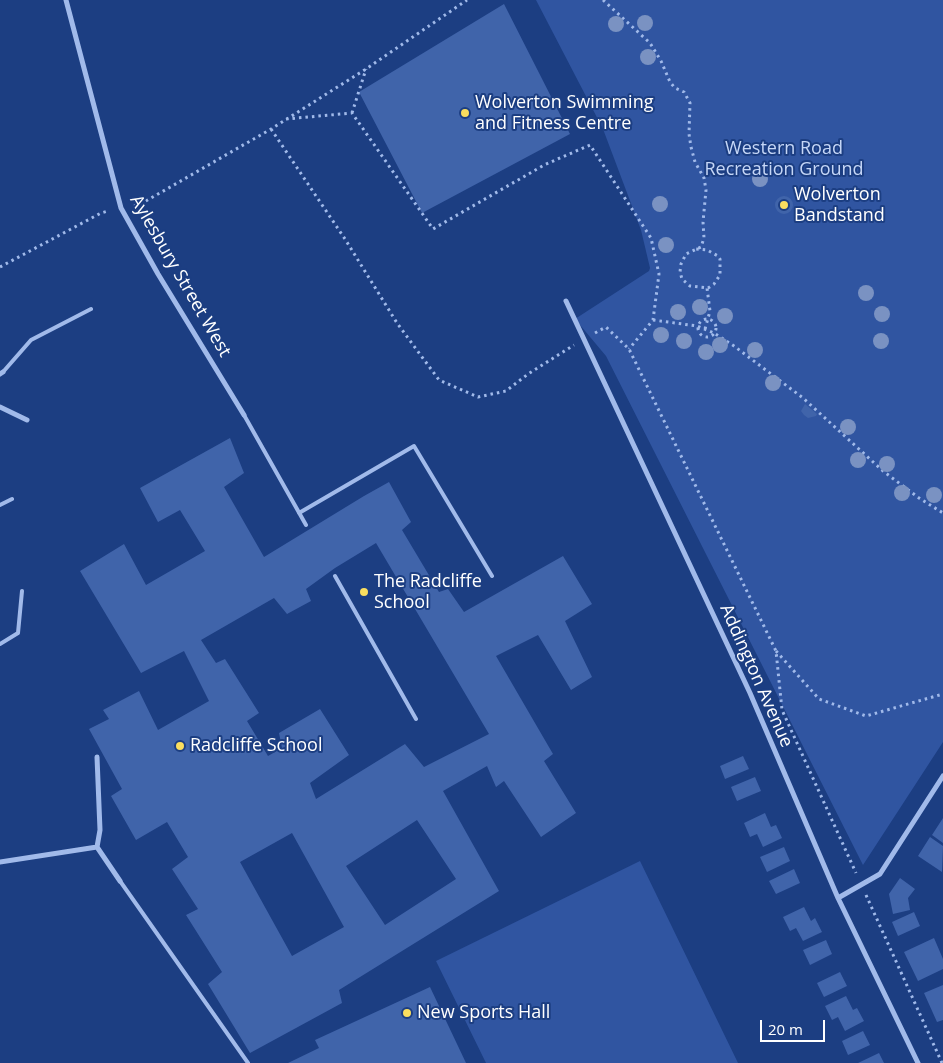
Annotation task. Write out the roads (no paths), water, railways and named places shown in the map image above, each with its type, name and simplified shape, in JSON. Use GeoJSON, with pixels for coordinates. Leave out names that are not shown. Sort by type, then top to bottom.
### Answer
{"type":"FeatureCollection","features":[{"type":"Feature","properties":{"kind":"street","name":"Aylesbury Street West"},"geometry":{"type":"LineString","coordinates":[[66,0],[121,208],[158,274],[244,416]]}},
{"type":"Feature","properties":{"kind":"street","name":"Addington Avenue"},"geometry":{"type":"LineString","coordinates":[[566,301],[750,693],[838,898],[918,1063]]}},
{"type":"Feature","properties":{"kind":"street"},"geometry":{"type":"LineString","coordinates":[[0,406],[27,420]]}},
{"type":"Feature","properties":{"kind":"street"},"geometry":{"type":"LineString","coordinates":[[96,757],[100,830],[97,847],[120,881]]}},
{"type":"Feature","properties":{"kind":"street"},"geometry":{"type":"LineString","coordinates":[[838,898],[880,874],[943,776]]}},
{"type":"Feature","properties":{"kind":"street"},"geometry":{"type":"LineString","coordinates":[[0,862],[97,847]]}},
{"type":"Feature","properties":{"kind":"lane"},"geometry":{"type":"LineString","coordinates":[[1,373],[31,340],[91,309]]}},
{"type":"Feature","properties":{"kind":"lane"},"geometry":{"type":"LineString","coordinates":[[244,416],[306,524]]}},
{"type":"Feature","properties":{"kind":"lane"},"geometry":{"type":"LineString","coordinates":[[299,512],[414,446],[492,576]]}},
{"type":"Feature","properties":{"kind":"lane"},"geometry":{"type":"LineString","coordinates":[[0,505],[12,499]]}},
{"type":"Feature","properties":{"kind":"lane"},"geometry":{"type":"LineString","coordinates":[[335,576],[416,719]]}},
{"type":"Feature","properties":{"kind":"lane"},"geometry":{"type":"LineString","coordinates":[[0,644],[18,633],[22,591]]}},
{"type":"Feature","properties":{"kind":"lane"},"geometry":{"type":"LineString","coordinates":[[120,881],[248,1063]]}},
{"type":"Feature","properties":{"kind":"place","name":"Wolverton Swimming and Fitness Centre"},"geometry":{"type":"Point","coordinates":[465,113]}},
{"type":"Feature","properties":{"kind":"place","name":"Wolverton Bandstand"},"geometry":{"type":"Point","coordinates":[784,205]}},
{"type":"Feature","properties":{"kind":"place","name":"The Radcliffe School"},"geometry":{"type":"Point","coordinates":[364,592]}},
{"type":"Feature","properties":{"kind":"place","name":"Radcliffe School"},"geometry":{"type":"Point","coordinates":[180,746]}},
{"type":"Feature","properties":{"kind":"place","name":"New Sports Hall"},"geometry":{"type":"Point","coordinates":[407,1013]}},
{"type":"Feature","properties":{"kind":"park label","name":"Western Road Recreation Ground"},"geometry":{"type":"Point","coordinates":[784,159]}}]}
